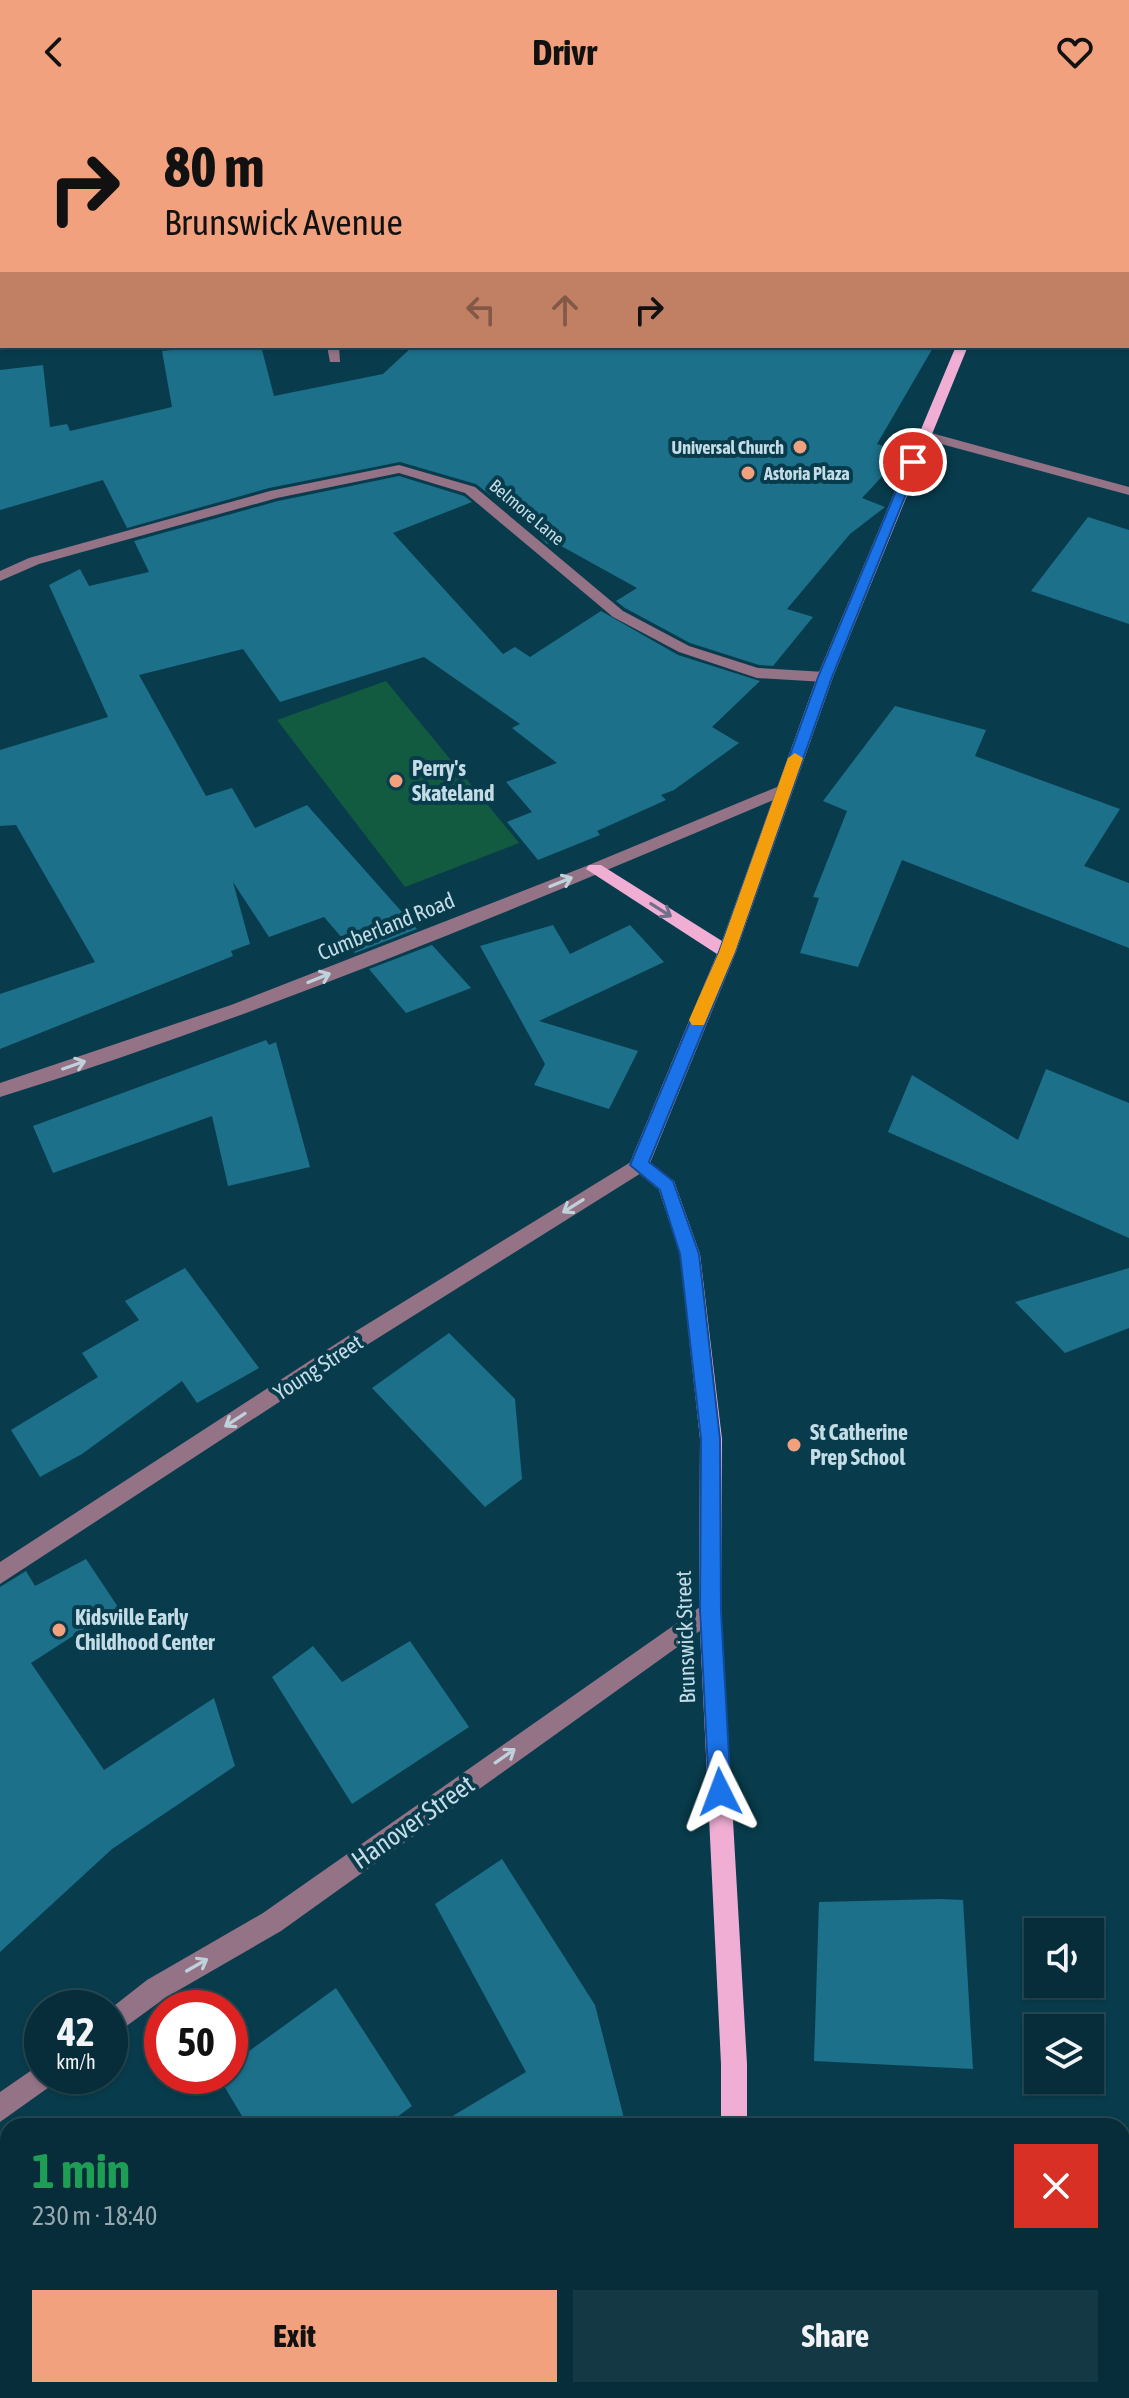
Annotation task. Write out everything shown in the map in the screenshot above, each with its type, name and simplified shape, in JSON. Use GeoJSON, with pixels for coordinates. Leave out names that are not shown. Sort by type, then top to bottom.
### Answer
{"type":"FeatureCollection","features":[{"type":"Feature","properties":{"kind":"main road"},"geometry":{"type":"LineString","coordinates":[[639,1165],[727,952],[825,677],[961,348]]}},
{"type":"Feature","properties":{"kind":"main road"},"geometry":{"type":"LineString","coordinates":[[595,869],[727,952]]}},
{"type":"Feature","properties":{"kind":"main road","name":"Brunswick Street"},"geometry":{"type":"LineString","coordinates":[[639,1165],[667,1186],[690,1254],[711,1439],[710,1611],[734,2064],[734,2118]]}},
{"type":"Feature","properties":{"kind":"street"},"geometry":{"type":"LineString","coordinates":[[924,435],[1129,491]]}},
{"type":"Feature","properties":{"kind":"street","name":"Belmore Lane"},"geometry":{"type":"LineString","coordinates":[[0,577],[34,561],[275,494],[399,469],[470,490],[618,614],[684,649],[757,673],[825,677]]}},
{"type":"Feature","properties":{"kind":"street","name":"Cumberland Road"},"geometry":{"type":"LineString","coordinates":[[0,1090],[237,1010],[595,869],[784,789]]}},
{"type":"Feature","properties":{"kind":"street","name":"Young Street"},"geometry":{"type":"LineString","coordinates":[[0,1574],[355,1342],[639,1165]]}},
{"type":"Feature","properties":{"kind":"street","name":"Hanover Street"},"geometry":{"type":"LineString","coordinates":[[128,2011],[156,1989],[272,1922],[710,1611]]}},
{"type":"Feature","properties":{"kind":"street"},"geometry":{"type":"LineString","coordinates":[[0,2109],[24,2091]]}},
{"type":"Feature","properties":{"kind":"green space","name":"Perry's Skateland"},"geometry":{"type":"Polygon","coordinates":[[[386,681],[519,843],[405,887],[277,720],[386,681]]]}},
{"type":"Feature","properties":{"kind":"building"},"geometry":{"type":"Polygon","coordinates":[[[262,348],[274,396],[383,374],[411,348],[933,348],[877,444],[904,453],[862,498],[885,507],[850,534],[787,609],[813,617],[773,666],[759,665],[690,643],[625,608],[616,601],[637,588],[554,542],[547,544],[498,492],[490,495],[476,484],[400,462],[269,488],[127,528],[103,480],[0,510],[0,370],[43,365],[50,427],[67,424],[70,431],[172,407],[162,351],[262,348]]]}},
{"type":"Feature","properties":{"kind":"building"},"geometry":{"type":"Polygon","coordinates":[[[399,476],[464,496],[472,502],[393,533],[503,654],[515,647],[530,657],[601,611],[678,655],[760,681],[712,727],[739,743],[674,790],[661,795],[666,800],[597,831],[600,835],[538,860],[507,822],[532,812],[506,782],[557,763],[512,728],[520,724],[424,657],[280,702],[243,649],[139,675],[206,796],[232,788],[255,828],[307,805],[417,929],[355,953],[324,917],[269,937],[233,882],[250,944],[231,951],[233,956],[0,1049],[0,994],[95,962],[16,825],[0,826],[0,750],[108,717],[49,585],[80,569],[89,586],[149,572],[134,541],[278,501],[399,476]]]}},
{"type":"Feature","properties":{"kind":"building"},"geometry":{"type":"Polygon","coordinates":[[[1088,517],[1129,530],[1129,624],[1031,591],[1088,517]]]}},
{"type":"Feature","properties":{"kind":"building"},"geometry":{"type":"Polygon","coordinates":[[[895,706],[986,730],[975,756],[1120,809],[1084,866],[1129,883],[1129,948],[902,860],[858,967],[800,953],[819,898],[813,897],[847,811],[823,801],[895,706]]]}},
{"type":"Feature","properties":{"kind":"building"},"geometry":{"type":"Polygon","coordinates":[[[553,925],[570,954],[630,925],[664,962],[539,1021],[638,1051],[609,1109],[534,1085],[545,1064],[480,946],[553,925]]]}},
{"type":"Feature","properties":{"kind":"building"},"geometry":{"type":"Polygon","coordinates":[[[432,945],[471,988],[406,1013],[369,969],[432,945]]]}},
{"type":"Feature","properties":{"kind":"building"},"geometry":{"type":"Polygon","coordinates":[[[266,1040],[269,1045],[276,1042],[310,1167],[228,1186],[212,1116],[53,1173],[33,1126],[266,1040]]]}},
{"type":"Feature","properties":{"kind":"building"},"geometry":{"type":"Polygon","coordinates":[[[1046,1069],[1129,1103],[1129,1238],[888,1132],[912,1075],[1018,1140],[1046,1069]]]}},
{"type":"Feature","properties":{"kind":"building"},"geometry":{"type":"Polygon","coordinates":[[[185,1268],[259,1368],[197,1403],[182,1381],[82,1454],[40,1477],[11,1430],[98,1377],[82,1353],[139,1320],[125,1301],[185,1268]]]}},
{"type":"Feature","properties":{"kind":"building"},"geometry":{"type":"Polygon","coordinates":[[[1129,1268],[1129,1328],[1065,1353],[1015,1302],[1129,1268]]]}},
{"type":"Feature","properties":{"kind":"building"},"geometry":{"type":"Polygon","coordinates":[[[449,1333],[515,1399],[522,1479],[485,1507],[372,1388],[449,1333]]]}},
{"type":"Feature","properties":{"kind":"building"},"geometry":{"type":"Polygon","coordinates":[[[86,1559],[118,1607],[31,1663],[104,1770],[214,1698],[235,1766],[112,1849],[0,1952],[0,1587],[26,1571],[35,1586],[86,1559]]]}},
{"type":"Feature","properties":{"kind":"building"},"geometry":{"type":"Polygon","coordinates":[[[410,1641],[469,1727],[352,1804],[272,1677],[313,1646],[342,1682],[410,1641]]]}},
{"type":"Feature","properties":{"kind":"building"},"geometry":{"type":"Polygon","coordinates":[[[502,1859],[595,2005],[624,2118],[449,2118],[526,2072],[435,1904],[502,1859]]]}},
{"type":"Feature","properties":{"kind":"building"},"geometry":{"type":"Polygon","coordinates":[[[963,1900],[973,2069],[814,2061],[819,1902],[963,1900]]]}},
{"type":"Feature","properties":{"kind":"building"},"geometry":{"type":"Polygon","coordinates":[[[336,1988],[412,2106],[396,2118],[243,2118],[229,2094],[248,2094],[248,2052],[336,1988]]]}},
{"type":"Feature","properties":{"kind":"slow traffic"},"geometry":{"type":"LineString","coordinates":[[698,1020],[727,952],[795,758]]}},
{"type":"Feature","properties":{"kind":"place","name":"Universal Church"},"geometry":{"type":"Point","coordinates":[800,447]}},
{"type":"Feature","properties":{"kind":"place","name":"Astoria Plaza"},"geometry":{"type":"Point","coordinates":[748,473]}},
{"type":"Feature","properties":{"kind":"place","name":"Perry's Skateland"},"geometry":{"type":"Point","coordinates":[396,781]}},
{"type":"Feature","properties":{"kind":"place","name":"St Catherine Prep School"},"geometry":{"type":"Point","coordinates":[794,1445]}},
{"type":"Feature","properties":{"kind":"place","name":"Kidsville Early Childhood Center"},"geometry":{"type":"Point","coordinates":[59,1630]}},
{"type":"Feature","properties":{"kind":"route"},"geometry":{"type":"LineString","coordinates":[[720,1792],[710,1611],[711,1439],[690,1254],[676,1205],[667,1186],[639,1165],[727,952],[825,677],[913,462]]}}]}
